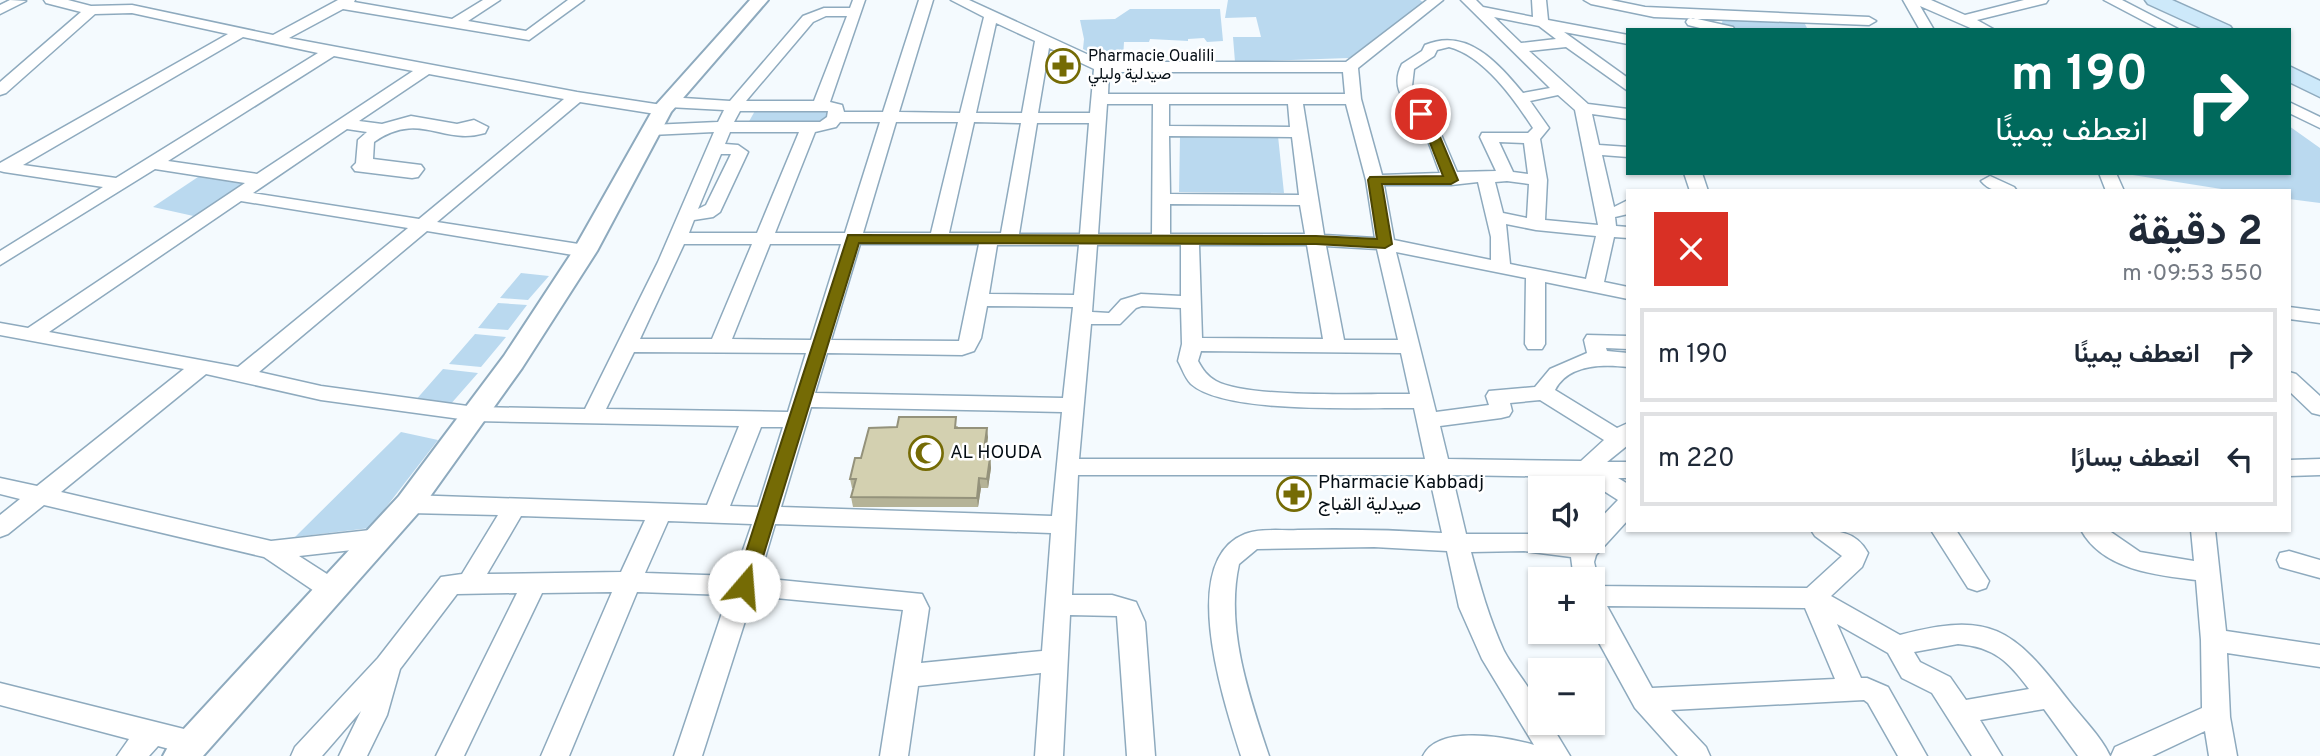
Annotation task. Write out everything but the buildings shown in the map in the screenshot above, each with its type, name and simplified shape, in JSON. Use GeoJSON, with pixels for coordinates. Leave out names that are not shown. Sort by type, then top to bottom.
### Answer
{"type":"FeatureCollection","features":[{"type":"Feature","properties":{"kind":"main road"},"geometry":{"type":"LineString","coordinates":[[2132,0],[2194,28]]}},
{"type":"Feature","properties":{"kind":"main road"},"geometry":{"type":"LineString","coordinates":[[2155,0],[2218,28]]}},
{"type":"Feature","properties":{"kind":"main road"},"geometry":{"type":"LineString","coordinates":[[2291,60],[2320,71]]}},
{"type":"Feature","properties":{"kind":"main road"},"geometry":{"type":"LineString","coordinates":[[2291,74],[2320,90]]}},
{"type":"Feature","properties":{"kind":"street"},"geometry":{"type":"LineString","coordinates":[[51,0],[91,10],[132,9],[275,40],[428,67],[724,127],[827,126],[835,117],[834,106],[821,105],[734,106],[660,114]]}},
{"type":"Feature","properties":{"kind":"street"},"geometry":{"type":"LineString","coordinates":[[390,12],[411,0]]}},
{"type":"Feature","properties":{"kind":"street"},"geometry":{"type":"LineString","coordinates":[[455,23],[493,0]]}},
{"type":"Feature","properties":{"kind":"street"},"geometry":{"type":"LineString","coordinates":[[275,40],[345,2],[529,36],[577,0]]}},
{"type":"Feature","properties":{"kind":"street"},"geometry":{"type":"LineString","coordinates":[[0,694],[153,733],[186,750],[409,504],[513,362],[585,251],[660,114],[759,0]]}},
{"type":"Feature","properties":{"kind":"street"},"geometry":{"type":"LineString","coordinates":[[688,756],[766,517],[926,0]]}},
{"type":"Feature","properties":{"kind":"street"},"geometry":{"type":"LineString","coordinates":[[958,0],[1102,67],[1350,66],[1436,0]]}},
{"type":"Feature","properties":{"kind":"street"},"geometry":{"type":"LineString","coordinates":[[1539,0],[1541,21],[1626,85]]}},
{"type":"Feature","properties":{"kind":"street"},"geometry":{"type":"LineString","coordinates":[[1591,0],[1723,23],[1869,20]]}},
{"type":"Feature","properties":{"kind":"street"},"geometry":{"type":"LineString","coordinates":[[1909,0],[1926,28]]}},
{"type":"Feature","properties":{"kind":"street"},"geometry":{"type":"LineString","coordinates":[[1919,0],[1984,28]]}},
{"type":"Feature","properties":{"kind":"street"},"geometry":{"type":"LineString","coordinates":[[1964,19],[2041,0]]}},
{"type":"Feature","properties":{"kind":"street"},"geometry":{"type":"LineString","coordinates":[[2111,0],[2169,28]]}},
{"type":"Feature","properties":{"kind":"street"},"geometry":{"type":"LineString","coordinates":[[0,10],[19,1]]}},
{"type":"Feature","properties":{"kind":"street"},"geometry":{"type":"LineString","coordinates":[[1473,5],[1626,40]]}},
{"type":"Feature","properties":{"kind":"street"},"geometry":{"type":"LineString","coordinates":[[1473,5],[1583,108],[1626,114]]}},
{"type":"Feature","properties":{"kind":"street"},"geometry":{"type":"LineString","coordinates":[[593,416],[678,238],[713,149],[734,106],[811,17],[858,6]]}},
{"type":"Feature","properties":{"kind":"street"},"geometry":{"type":"LineString","coordinates":[[821,105],[858,6]]}},
{"type":"Feature","properties":{"kind":"street"},"geometry":{"type":"LineString","coordinates":[[0,90],[91,10]]}},
{"type":"Feature","properties":{"kind":"street"},"geometry":{"type":"LineString","coordinates":[[939,239],[991,16]]}},
{"type":"Feature","properties":{"kind":"street"},"geometry":{"type":"LineString","coordinates":[[4,167],[242,32]]}},
{"type":"Feature","properties":{"kind":"street"},"geometry":{"type":"LineString","coordinates":[[626,345],[962,348],[970,343],[979,300],[999,239],[1043,39]]}},
{"type":"Feature","properties":{"kind":"street"},"geometry":{"type":"LineString","coordinates":[[1517,48],[1569,42]]}},
{"type":"Feature","properties":{"kind":"street"},"geometry":{"type":"LineString","coordinates":[[1451,180],[1429,125],[1410,100],[1404,86],[1407,67],[1439,44],[1461,45],[1505,81],[1541,128],[1532,138],[1488,137],[1507,176]]}},
{"type":"Feature","properties":{"kind":"street"},"geometry":{"type":"LineString","coordinates":[[0,259],[155,164],[332,50]]}},
{"type":"Feature","properties":{"kind":"street"},"geometry":{"type":"LineString","coordinates":[[759,106],[774,67],[771,62]]}},
{"type":"Feature","properties":{"kind":"street"},"geometry":{"type":"LineString","coordinates":[[1350,66],[1353,99],[1375,180],[1385,244],[1481,632],[1556,756]]}},
{"type":"Feature","properties":{"kind":"street"},"geometry":{"type":"LineString","coordinates":[[31,335],[428,67]]}},
{"type":"Feature","properties":{"kind":"street"},"geometry":{"type":"LineString","coordinates":[[1049,756],[1067,467],[1083,309],[1102,67]]}},
{"type":"Feature","properties":{"kind":"street"},"geometry":{"type":"LineString","coordinates":[[1519,99],[1561,90]]}},
{"type":"Feature","properties":{"kind":"street"},"geometry":{"type":"LineString","coordinates":[[2291,92],[2320,107]]}},
{"type":"Feature","properties":{"kind":"street"},"geometry":{"type":"LineString","coordinates":[[243,374],[577,97]]}},
{"type":"Feature","properties":{"kind":"street"},"geometry":{"type":"LineString","coordinates":[[835,117],[1027,118],[1161,100],[1353,99]]}},
{"type":"Feature","properties":{"kind":"street"},"geometry":{"type":"LineString","coordinates":[[1161,100],[1161,241]]}},
{"type":"Feature","properties":{"kind":"street"},"geometry":{"type":"LineString","coordinates":[[1294,100],[1308,200],[1335,347]]}},
{"type":"Feature","properties":{"kind":"street"},"geometry":{"type":"LineString","coordinates":[[1583,108],[1606,220],[1594,286]]}},
{"type":"Feature","properties":{"kind":"street"},"geometry":{"type":"LineString","coordinates":[[2291,108],[2320,123]]}},
{"type":"Feature","properties":{"kind":"street"},"geometry":{"type":"LineString","coordinates":[[364,163],[366,140],[382,129],[411,121],[458,130]]}},
{"type":"Feature","properties":{"kind":"street"},"geometry":{"type":"LineString","coordinates":[[344,124],[382,129]]}},
{"type":"Feature","properties":{"kind":"street"},"geometry":{"type":"LineString","coordinates":[[719,347],[809,127]]}},
{"type":"Feature","properties":{"kind":"street"},"geometry":{"type":"LineString","coordinates":[[1162,131],[1298,132]]}},
{"type":"Feature","properties":{"kind":"street"},"geometry":{"type":"LineString","coordinates":[[1532,138],[1538,180],[1536,225]]}},
{"type":"Feature","properties":{"kind":"street"},"geometry":{"type":"LineString","coordinates":[[686,215],[707,213],[715,208],[740,152],[713,149]]}},
{"type":"Feature","properties":{"kind":"street"},"geometry":{"type":"LineString","coordinates":[[1592,149],[1626,152]]}},
{"type":"Feature","properties":{"kind":"street"},"geometry":{"type":"LineString","coordinates":[[155,164],[261,180]]}},
{"type":"Feature","properties":{"kind":"street"},"geometry":{"type":"LineString","coordinates":[[4,167],[119,184]]}},
{"type":"Feature","properties":{"kind":"street"},"geometry":{"type":"LineString","coordinates":[[1375,180],[1451,180],[1507,176],[1538,180]]}},
{"type":"Feature","properties":{"kind":"street"},"geometry":{"type":"LineString","coordinates":[[1485,177],[1500,237],[1501,265]]}},
{"type":"Feature","properties":{"kind":"street"},"geometry":{"type":"LineString","coordinates":[[1990,181],[2004,189]]}},
{"type":"Feature","properties":{"kind":"street"},"geometry":{"type":"LineString","coordinates":[[240,195],[585,251]]}},
{"type":"Feature","properties":{"kind":"street"},"geometry":{"type":"LineString","coordinates":[[1162,200],[1308,200]]}},
{"type":"Feature","properties":{"kind":"street"},"geometry":{"type":"LineString","coordinates":[[1493,216],[1536,225],[1606,220],[1626,207]]}},
{"type":"Feature","properties":{"kind":"street"},"geometry":{"type":"LineString","coordinates":[[1606,220],[1626,232]]}},
{"type":"Feature","properties":{"kind":"street"},"geometry":{"type":"LineString","coordinates":[[678,238],[1190,242],[1316,240],[1385,244],[1501,265],[1626,293]]}},
{"type":"Feature","properties":{"kind":"street"},"geometry":{"type":"LineString","coordinates":[[1190,242],[1192,344],[1188,361],[1197,378],[1210,387],[1235,396],[1425,410],[1501,411],[1497,396],[1523,396],[1544,392]]}},
{"type":"Feature","properties":{"kind":"street"},"geometry":{"type":"LineString","coordinates":[[1535,344],[1536,274]]}},
{"type":"Feature","properties":{"kind":"street"},"geometry":{"type":"LineString","coordinates":[[979,300],[1083,309],[1112,320],[1126,309],[1128,304],[1141,300],[1190,302]]}},
{"type":"Feature","properties":{"kind":"street"},"geometry":{"type":"LineString","coordinates":[[2291,313],[2320,317]]}},
{"type":"Feature","properties":{"kind":"street"},"geometry":{"type":"LineString","coordinates":[[3,333],[31,335],[202,366],[321,393],[475,414],[753,419],[799,410],[1074,405]]}},
{"type":"Feature","properties":{"kind":"street"},"geometry":{"type":"LineString","coordinates":[[1598,357],[1594,340],[1626,342]]}},
{"type":"Feature","properties":{"kind":"street"},"geometry":{"type":"LineString","coordinates":[[1192,344],[1411,347]]}},
{"type":"Feature","properties":{"kind":"street"},"geometry":{"type":"LineString","coordinates":[[1544,392],[1547,382],[1575,364],[1598,357],[1626,360]]}},
{"type":"Feature","properties":{"kind":"street"},"geometry":{"type":"LineString","coordinates":[[0,528],[202,366]]}},
{"type":"Feature","properties":{"kind":"street"},"geometry":{"type":"LineString","coordinates":[[2292,384],[2320,386]]}},
{"type":"Feature","properties":{"kind":"street"},"geometry":{"type":"LineString","coordinates":[[2292,384],[2320,408]]}},
{"type":"Feature","properties":{"kind":"street"},"geometry":{"type":"LineString","coordinates":[[1544,392],[1555,402],[1624,434],[1600,452],[1587,470]]}},
{"type":"Feature","properties":{"kind":"street"},"geometry":{"type":"LineString","coordinates":[[715,515],[753,419]]}},
{"type":"Feature","properties":{"kind":"street"},"geometry":{"type":"LineString","coordinates":[[1067,467],[1626,470]]}},
{"type":"Feature","properties":{"kind":"street"},"geometry":{"type":"LineString","coordinates":[[2291,468],[2320,467]]}},
{"type":"Feature","properties":{"kind":"street"},"geometry":{"type":"LineString","coordinates":[[1587,470],[1626,494]]}},
{"type":"Feature","properties":{"kind":"street"},"geometry":{"type":"LineString","coordinates":[[0,485],[271,550],[379,538]]}},
{"type":"Feature","properties":{"kind":"street"},"geometry":{"type":"LineString","coordinates":[[409,504],[1063,525]]}},
{"type":"Feature","properties":{"kind":"street"},"geometry":{"type":"LineString","coordinates":[[1605,529],[1626,506]]}},
{"type":"Feature","properties":{"kind":"street"},"geometry":{"type":"LineString","coordinates":[[470,582],[514,508]]}},
{"type":"Feature","properties":{"kind":"street"},"geometry":{"type":"LineString","coordinates":[[555,756],[652,528],[661,513]]}},
{"type":"Feature","properties":{"kind":"street"},"geometry":{"type":"LineString","coordinates":[[1813,598],[1856,553],[1849,545],[1826,532]]}},
{"type":"Feature","properties":{"kind":"street"},"geometry":{"type":"LineString","coordinates":[[1943,532],[1977,581]]}},
{"type":"Feature","properties":{"kind":"street"},"geometry":{"type":"LineString","coordinates":[[2095,532],[2109,548],[2130,559],[2207,572]]}},
{"type":"Feature","properties":{"kind":"street"},"geometry":{"type":"LineString","coordinates":[[2203,532],[2214,639],[2216,717],[2223,756]]}},
{"type":"Feature","properties":{"kind":"street"},"geometry":{"type":"LineString","coordinates":[[1255,756],[1233,677],[1223,608],[1227,562],[1244,544],[1254,540],[1374,538],[1457,543],[1528,542]]}},
{"type":"Feature","properties":{"kind":"street"},"geometry":{"type":"LineString","coordinates":[[271,550],[332,590]]}},
{"type":"Feature","properties":{"kind":"street"},"geometry":{"type":"LineString","coordinates":[[2289,560],[2320,569]]}},
{"type":"Feature","properties":{"kind":"street"},"geometry":{"type":"LineString","coordinates":[[305,756],[387,666],[443,591],[450,584],[470,582],[629,582],[744,586],[913,601],[916,608],[894,756]]}},
{"type":"Feature","properties":{"kind":"street"},"geometry":{"type":"LineString","coordinates":[[450,756],[535,582]]}},
{"type":"Feature","properties":{"kind":"street"},"geometry":{"type":"LineString","coordinates":[[1605,598],[1813,598],[1897,646],[1911,670],[1941,685],[1987,756]]}},
{"type":"Feature","properties":{"kind":"street"},"geometry":{"type":"LineString","coordinates":[[1813,598],[1852,689]]}},
{"type":"Feature","properties":{"kind":"street"},"geometry":{"type":"LineString","coordinates":[[1058,606],[1112,605],[1127,609],[1132,622],[1141,756]]}},
{"type":"Feature","properties":{"kind":"street"},"geometry":{"type":"LineString","coordinates":[[1605,629],[1645,700],[1696,756]]}},
{"type":"Feature","properties":{"kind":"street"},"geometry":{"type":"LineString","coordinates":[[1897,646],[1924,638],[1957,633],[1977,634],[1993,639],[2021,657],[2096,756]]}},
{"type":"Feature","properties":{"kind":"street"},"geometry":{"type":"LineString","coordinates":[[2214,639],[2320,656]]}},
{"type":"Feature","properties":{"kind":"street"},"geometry":{"type":"LineString","coordinates":[[905,676],[1055,661]]}},
{"type":"Feature","properties":{"kind":"street"},"geometry":{"type":"LineString","coordinates":[[353,756],[381,694],[387,666]]}},
{"type":"Feature","properties":{"kind":"street"},"geometry":{"type":"LineString","coordinates":[[1645,700],[1867,689],[1878,695],[1913,756]]}},
{"type":"Feature","properties":{"kind":"street"},"geometry":{"type":"LineString","coordinates":[[1960,712],[2050,697]]}},
{"type":"Feature","properties":{"kind":"street"},"geometry":{"type":"LineString","coordinates":[[2124,756],[2198,720],[2216,717]]}},
{"type":"Feature","properties":{"kind":"street"},"geometry":{"type":"LineString","coordinates":[[131,756],[153,733]]}},
{"type":"Feature","properties":{"kind":"street"},"geometry":{"type":"LineString","coordinates":[[1437,756],[1444,750],[1461,747],[1530,756]]}},
{"type":"Feature","properties":{"kind":"shaded area"},"geometry":{"type":"Polygon","coordinates":[[[1228,0],[1420,0],[1424,3],[1349,58],[1235,62],[1233,37],[1261,37],[1256,17],[1225,18],[1228,0]]]}},
{"type":"Feature","properties":{"kind":"shaded area"},"geometry":{"type":"Polygon","coordinates":[[[1130,9],[1220,9],[1223,41],[1207,42],[1204,38],[1188,41],[1150,39],[1149,42],[1124,42],[1123,59],[1109,62],[1083,49],[1080,20],[1115,19],[1130,9]]]}},
{"type":"Feature","properties":{"kind":"shaded area"},"geometry":{"type":"Polygon","coordinates":[[[1723,19],[1804,22],[1807,28],[1728,28],[1721,26],[1723,19]]]}},
{"type":"Feature","properties":{"kind":"shaded area"},"geometry":{"type":"Polygon","coordinates":[[[830,108],[824,124],[747,125],[756,109],[830,108]]]}},
{"type":"Feature","properties":{"kind":"shaded area"},"geometry":{"type":"Polygon","coordinates":[[[2291,127],[2320,148],[2320,203],[2291,199],[2291,189],[2221,189],[2133,175],[2291,175],[2291,127]]]}},
{"type":"Feature","properties":{"kind":"shaded area"},"geometry":{"type":"Polygon","coordinates":[[[1180,136],[1278,136],[1284,193],[1179,192],[1180,136]]]}},
{"type":"Feature","properties":{"kind":"shaded area"},"geometry":{"type":"Polygon","coordinates":[[[201,175],[247,184],[198,217],[153,207],[201,175]]]}},
{"type":"Feature","properties":{"kind":"shaded area"},"geometry":{"type":"Polygon","coordinates":[[[521,273],[549,276],[528,300],[500,298],[521,273]]]}},
{"type":"Feature","properties":{"kind":"shaded area"},"geometry":{"type":"Polygon","coordinates":[[[498,303],[527,305],[508,330],[478,328],[498,303]]]}},
{"type":"Feature","properties":{"kind":"shaded area"},"geometry":{"type":"Polygon","coordinates":[[[475,334],[506,337],[481,367],[449,364],[475,334]]]}},
{"type":"Feature","properties":{"kind":"shaded area"},"geometry":{"type":"Polygon","coordinates":[[[443,369],[478,373],[449,406],[414,402],[443,369]]]}},
{"type":"Feature","properties":{"kind":"shaded area"},"geometry":{"type":"Polygon","coordinates":[[[401,432],[438,440],[370,528],[295,537],[401,432]]]}},
{"type":"Feature","properties":{"kind":"place","name":"Pharmacie Oualili صيدلية وليلي"},"geometry":{"type":"Point","coordinates":[1063,66]}},
{"type":"Feature","properties":{"kind":"place","name":"AL HOUDA"},"geometry":{"type":"Point","coordinates":[926,453]}},
{"type":"Feature","properties":{"kind":"place","name":"Pharmacie Kabbadj صيدلية القباج"},"geometry":{"type":"Point","coordinates":[1294,494]}},
{"type":"Feature","properties":{"kind":"route"},"geometry":{"type":"LineString","coordinates":[[744,586],[853,238],[1190,242],[1316,240],[1385,244],[1375,180],[1451,180],[1429,125],[1421,114]]}}]}
